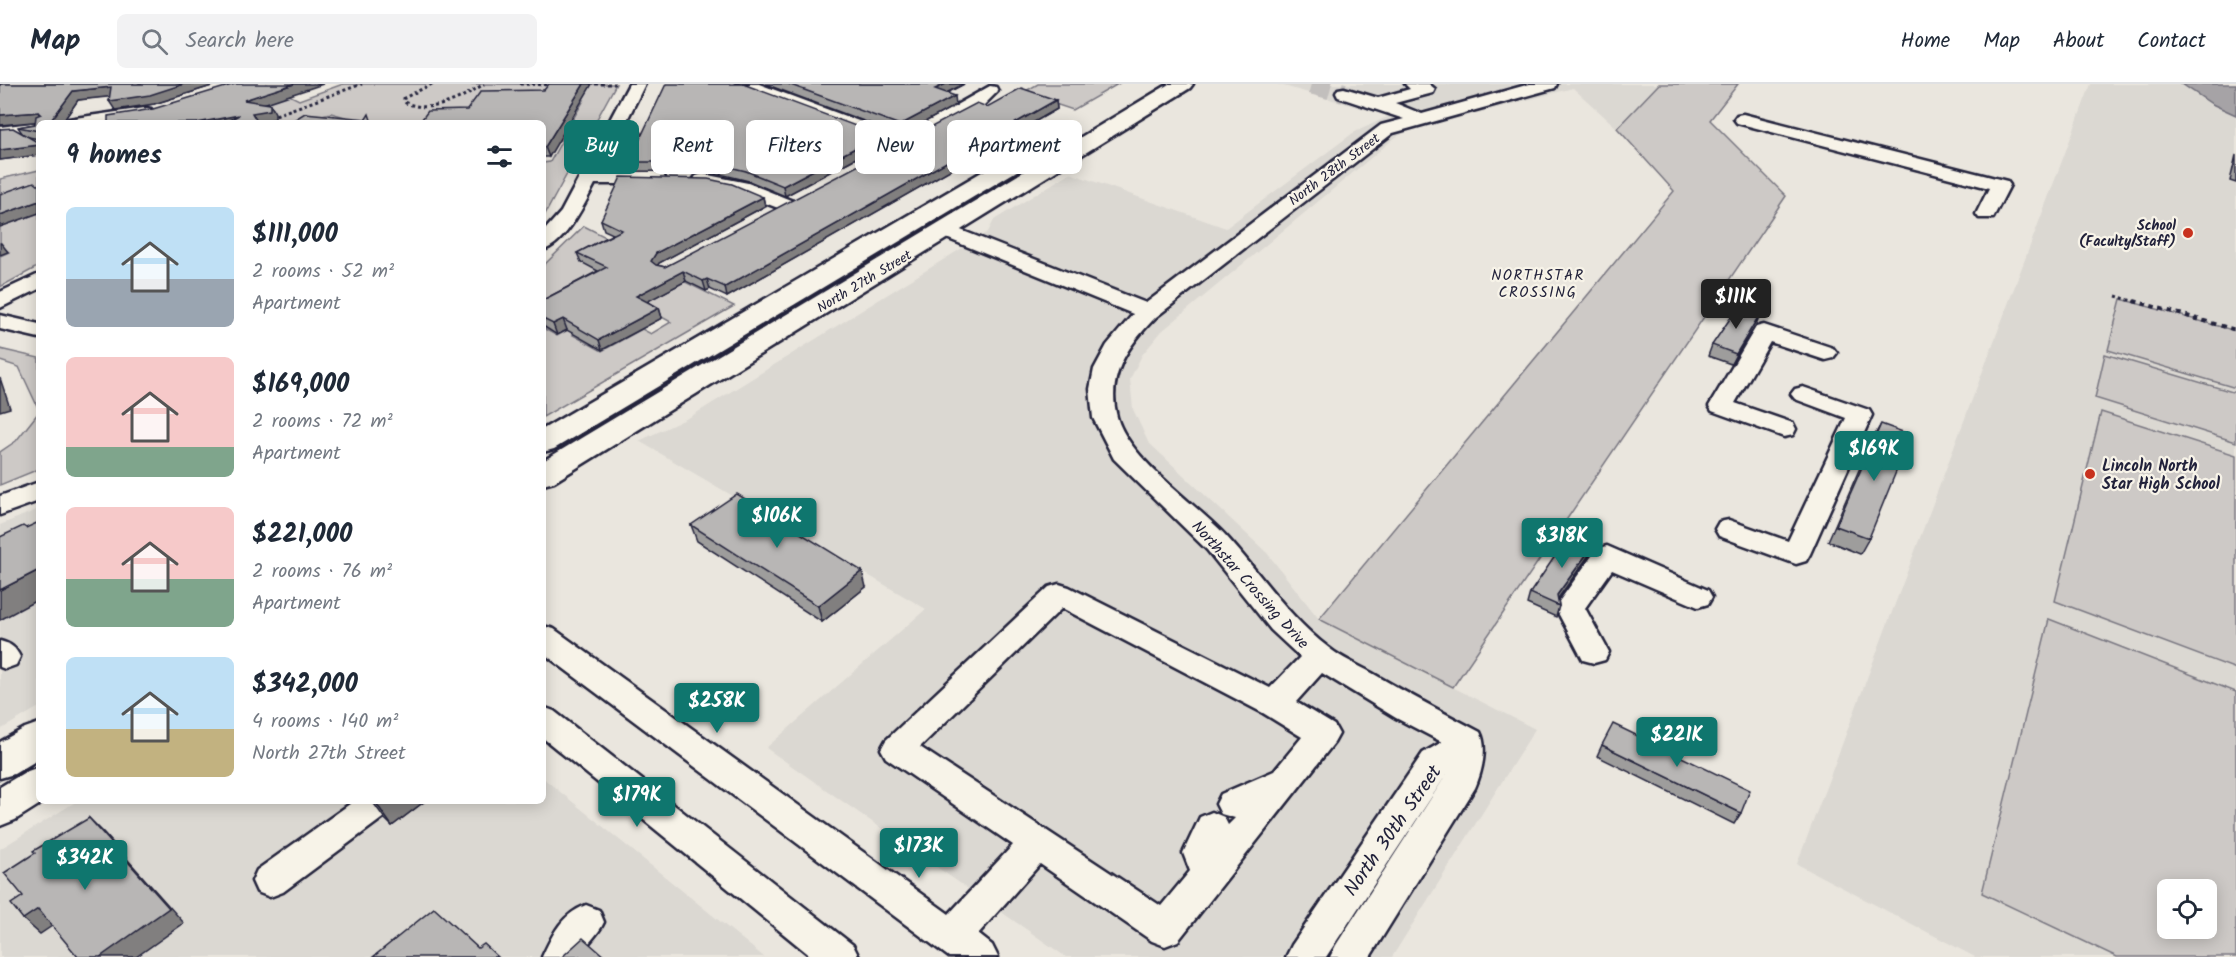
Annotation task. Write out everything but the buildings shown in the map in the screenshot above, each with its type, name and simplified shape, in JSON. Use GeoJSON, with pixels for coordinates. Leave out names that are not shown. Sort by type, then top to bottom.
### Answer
{"type":"FeatureCollection","features":[{"type":"Feature","properties":{"kind":"main road","name":"North 27th Street"},"geometry":{"type":"LineString","coordinates":[[546,440],[1147,84]]}},
{"type":"Feature","properties":{"kind":"main road","name":"North 27th Street"},"geometry":{"type":"LineString","coordinates":[[546,473],[946,231],[1183,84]]}},
{"type":"Feature","properties":{"kind":"main road"},"geometry":{"type":"LineString","coordinates":[[0,762],[36,741]]}},
{"type":"Feature","properties":{"kind":"main road"},"geometry":{"type":"LineString","coordinates":[[0,808],[36,786]]}},
{"type":"Feature","properties":{"kind":"street"},"geometry":{"type":"LineString","coordinates":[[546,241],[566,221],[637,84]]}},
{"type":"Feature","properties":{"kind":"street"},"geometry":{"type":"LineString","coordinates":[[744,84],[855,125]]}},
{"type":"Feature","properties":{"kind":"street"},"geometry":{"type":"LineString","coordinates":[[1480,84],[1504,96]]}},
{"type":"Feature","properties":{"kind":"street","name":"North 28th Street"},"geometry":{"type":"LineString","coordinates":[[1148,312],[1387,129],[1549,84]]}},
{"type":"Feature","properties":{"kind":"street"},"geometry":{"type":"LineString","coordinates":[[1378,103],[1427,86]]}},
{"type":"Feature","properties":{"kind":"street"},"geometry":{"type":"LineString","coordinates":[[935,125],[977,102],[990,91]]}},
{"type":"Feature","properties":{"kind":"street"},"geometry":{"type":"LineString","coordinates":[[1344,93],[1420,119]]}},
{"type":"Feature","properties":{"kind":"street"},"geometry":{"type":"LineString","coordinates":[[94,120],[165,109]]}},
{"type":"Feature","properties":{"kind":"street"},"geometry":{"type":"LineString","coordinates":[[1743,119],[2000,185],[1986,214]]}},
{"type":"Feature","properties":{"kind":"street"},"geometry":{"type":"LineString","coordinates":[[0,132],[36,127]]}},
{"type":"Feature","properties":{"kind":"street"},"geometry":{"type":"LineString","coordinates":[[588,178],[675,178],[730,184],[786,205]]}},
{"type":"Feature","properties":{"kind":"street"},"geometry":{"type":"LineString","coordinates":[[767,216],[806,195]]}},
{"type":"Feature","properties":{"kind":"street"},"geometry":{"type":"LineString","coordinates":[[946,231],[1148,312]]}},
{"type":"Feature","properties":{"kind":"street"},"geometry":{"type":"LineString","coordinates":[[0,301],[36,282]]}},
{"type":"Feature","properties":{"kind":"street","name":"Northstar Crossing Drive"},"geometry":{"type":"LineString","coordinates":[[1148,312],[1129,331],[1115,350],[1106,369],[1102,388],[1105,418],[1123,453],[1217,543],[1281,622],[1319,657],[1407,709],[1469,741]]}},
{"type":"Feature","properties":{"kind":"street"},"geometry":{"type":"LineString","coordinates":[[0,322],[36,330]]}},
{"type":"Feature","properties":{"kind":"street"},"geometry":{"type":"LineString","coordinates":[[1784,429],[1720,406],[1764,332],[1825,353]]}},
{"type":"Feature","properties":{"kind":"street"},"geometry":{"type":"LineString","coordinates":[[1730,529],[1796,555],[1860,415],[1803,394]]}},
{"type":"Feature","properties":{"kind":"street"},"geometry":{"type":"LineString","coordinates":[[0,506],[36,491]]}},
{"type":"Feature","properties":{"kind":"street"},"geometry":{"type":"LineString","coordinates":[[1594,652],[1570,607],[1607,556],[1698,597]]}},
{"type":"Feature","properties":{"kind":"street"},"geometry":{"type":"LineString","coordinates":[[1059,594],[1274,704],[1323,734],[1165,929],[897,749],[1059,594]]}},
{"type":"Feature","properties":{"kind":"street"},"geometry":{"type":"LineString","coordinates":[[546,639],[965,947],[1037,843]]}},
{"type":"Feature","properties":{"kind":"street"},"geometry":{"type":"LineString","coordinates":[[1274,704],[1319,657]]}},
{"type":"Feature","properties":{"kind":"street"},"geometry":{"type":"LineString","coordinates":[[546,722],[840,957]]}},
{"type":"Feature","properties":{"kind":"street","name":"North 30th Street"},"geometry":{"type":"LineString","coordinates":[[1305,957],[1435,763],[1469,741]]}},
{"type":"Feature","properties":{"kind":"street","name":"North 30th Street"},"geometry":{"type":"LineString","coordinates":[[1350,957],[1463,778],[1469,741]]}},
{"type":"Feature","properties":{"kind":"street"},"geometry":{"type":"LineString","coordinates":[[1209,876],[1200,853],[1222,816],[1287,779]]}},
{"type":"Feature","properties":{"kind":"street"},"geometry":{"type":"LineString","coordinates":[[270,881],[372,807]]}},
{"type":"Feature","properties":{"kind":"street"},"geometry":{"type":"LineString","coordinates":[[561,957],[569,939],[586,922]]}},
{"type":"Feature","properties":{"kind":"path"},"geometry":{"type":"LineString","coordinates":[[268,118],[362,84]]}},
{"type":"Feature","properties":{"kind":"path"},"geometry":{"type":"LineString","coordinates":[[432,84],[410,94],[404,102],[416,106],[436,106],[484,84]]}},
{"type":"Feature","properties":{"kind":"path"},"geometry":{"type":"LineString","coordinates":[[520,84],[552,85]]}},
{"type":"Feature","properties":{"kind":"path"},"geometry":{"type":"LineString","coordinates":[[585,84],[619,84]]}},
{"type":"Feature","properties":{"kind":"path"},"geometry":{"type":"LineString","coordinates":[[2116,296],[2236,330]]}},
{"type":"Feature","properties":{"kind":"shaded area"},"geometry":{"type":"Polygon","coordinates":[[[267,84],[299,100],[343,84],[616,84],[596,120],[564,120],[564,174],[567,174],[546,212],[546,163],[550,162],[562,140],[546,140],[546,120],[573,119],[584,100],[533,101],[520,120],[356,120],[331,113],[299,120],[242,120],[274,109],[266,100],[267,84]]]}},
{"type":"Feature","properties":{"kind":"shaded area"},"geometry":{"type":"Polygon","coordinates":[[[1038,84],[1118,84],[1073,110],[1022,93],[1038,84]]]}},
{"type":"Feature","properties":{"kind":"shaded area"},"geometry":{"type":"Polygon","coordinates":[[[1277,84],[1659,84],[1617,128],[1573,88],[1409,131],[1396,137],[1162,331],[1142,355],[1130,379],[1133,409],[1148,442],[1267,553],[1319,619],[1535,729],[1392,957],[1066,957],[766,748],[926,609],[639,441],[690,417],[988,232],[994,220],[1068,174],[1226,228],[1353,133],[1389,116],[1277,84]]]}},
{"type":"Feature","properties":{"kind":"shaded area"},"geometry":{"type":"Polygon","coordinates":[[[1659,84],[1738,84],[1710,120],[1786,196],[1453,687],[1319,619],[1674,191],[1617,128],[1659,84]]]}},
{"type":"Feature","properties":{"kind":"shaded area","name":"Lincoln North Star High School"},"geometry":{"type":"Polygon","coordinates":[[[2091,84],[2236,84],[2236,957],[1975,957],[1797,864],[2091,84]]]}},
{"type":"Feature","properties":{"kind":"shaded area"},"geometry":{"type":"Polygon","coordinates":[[[2182,84],[2236,84],[2236,115],[2212,104],[2182,84]]]}},
{"type":"Feature","properties":{"kind":"shaded area"},"geometry":{"type":"Polygon","coordinates":[[[36,171],[36,193],[0,205],[0,179],[36,171]]]}},
{"type":"Feature","properties":{"kind":"shaded area"},"geometry":{"type":"Polygon","coordinates":[[[36,214],[36,268],[0,287],[0,256],[9,252],[0,245],[0,227],[36,214]]]}},
{"type":"Feature","properties":{"kind":"shaded area"},"geometry":{"type":"Polygon","coordinates":[[[584,226],[647,258],[643,261],[734,306],[546,415],[546,330],[557,336],[600,313],[571,297],[546,310],[546,263],[584,226]],[[622,270],[582,291],[624,314],[665,292],[622,270]],[[642,306],[624,316],[615,312],[573,335],[602,351],[642,329],[651,334],[671,322],[642,306]]]}},
{"type":"Feature","properties":{"kind":"shaded area"},"geometry":{"type":"Polygon","coordinates":[[[2121,299],[2236,331],[2236,388],[2108,350],[2121,299]]]}},
{"type":"Feature","properties":{"kind":"shaded area"},"geometry":{"type":"Polygon","coordinates":[[[0,349],[36,357],[36,404],[19,367],[0,361],[0,349]]]}},
{"type":"Feature","properties":{"kind":"shaded area"},"geometry":{"type":"Polygon","coordinates":[[[2105,354],[2236,393],[2236,442],[2095,398],[2105,354]]]}},
{"type":"Feature","properties":{"kind":"shaded area"},"geometry":{"type":"Polygon","coordinates":[[[2101,412],[2236,455],[2236,669],[2055,601],[2101,412]]]}},
{"type":"Feature","properties":{"kind":"shaded area"},"geometry":{"type":"Polygon","coordinates":[[[36,416],[36,470],[0,485],[0,452],[16,441],[36,416]]]}},
{"type":"Feature","properties":{"kind":"shaded area"},"geometry":{"type":"Polygon","coordinates":[[[36,510],[36,709],[0,730],[0,525],[36,510]]]}},
{"type":"Feature","properties":{"kind":"shaded area"},"geometry":{"type":"Polygon","coordinates":[[[2049,619],[2236,692],[2236,957],[2117,957],[1982,893],[2049,619]]]}},
{"type":"Feature","properties":{"kind":"shaded area"},"geometry":{"type":"Polygon","coordinates":[[[546,780],[764,957],[0,957],[0,849],[72,804],[546,804],[546,780]]]}},
{"type":"Feature","properties":{"kind":"tunnel"},"geometry":{"type":"LineString","coordinates":[[1311,84],[1344,93]]}},
{"type":"Feature","properties":{"kind":"place","name":"School (Faculty/Staff)"},"geometry":{"type":"Point","coordinates":[2188,233]}},
{"type":"Feature","properties":{"kind":"place","name":"Lincoln North Star High School"},"geometry":{"type":"Point","coordinates":[2090,474]}},
{"type":"Feature","properties":{"kind":"district","name":"NORTHSTAR CROSSING"},"geometry":{"type":"Point","coordinates":[1538,284]}}]}
